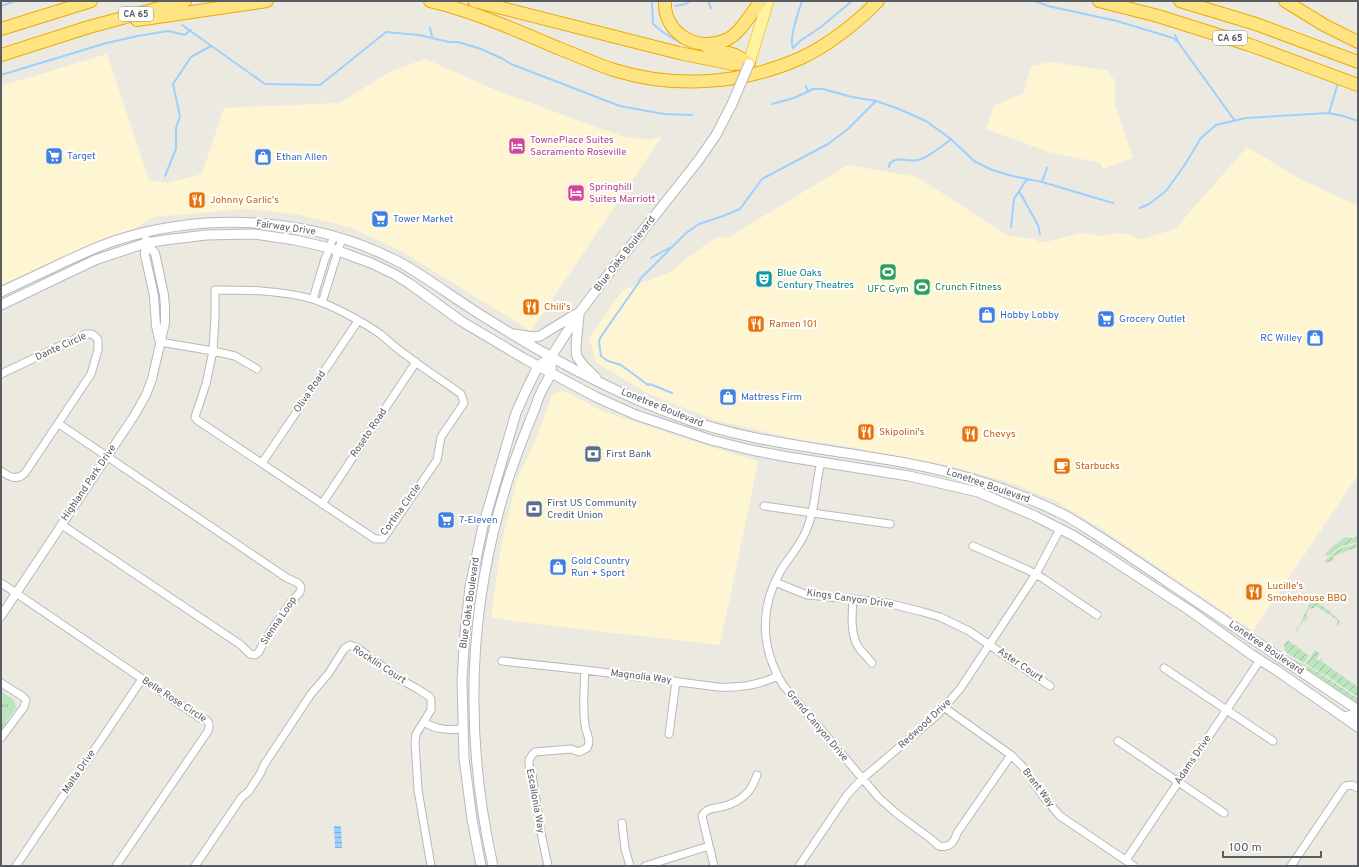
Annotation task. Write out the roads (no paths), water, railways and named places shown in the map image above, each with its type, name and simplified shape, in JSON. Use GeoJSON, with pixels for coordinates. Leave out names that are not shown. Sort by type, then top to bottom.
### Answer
{"type":"FeatureCollection","features":[{"type":"Feature","properties":{"kind":"highway"},"geometry":{"type":"LineString","coordinates":[[1,30],[91,1]]}},
{"type":"Feature","properties":{"kind":"highway","name":"CA 65"},"geometry":{"type":"LineString","coordinates":[[1,55],[89,27],[184,1]]}},
{"type":"Feature","properties":{"kind":"highway"},"geometry":{"type":"LineString","coordinates":[[89,27],[268,1]]}},
{"type":"Feature","properties":{"kind":"highway"},"geometry":{"type":"LineString","coordinates":[[430,1],[470,12],[495,21],[614,70],[655,80],[695,82],[733,78],[761,72],[802,58],[846,30],[878,1]]}},
{"type":"Feature","properties":{"kind":"highway"},"geometry":{"type":"LineString","coordinates":[[474,1],[679,53],[733,64],[749,64]]}},
{"type":"Feature","properties":{"kind":"highway"},"geometry":{"type":"LineString","coordinates":[[665,1],[667,18],[673,28],[682,37],[691,42],[735,55],[749,64]]}},
{"type":"Feature","properties":{"kind":"highway"},"geometry":{"type":"LineString","coordinates":[[700,45],[712,45],[726,40],[737,33],[761,1]]}},
{"type":"Feature","properties":{"kind":"highway","name":"CA 65"},"geometry":{"type":"LineString","coordinates":[[1099,1],[1158,16],[1244,42],[1358,85]]}},
{"type":"Feature","properties":{"kind":"highway","name":"CA 65"},"geometry":{"type":"LineString","coordinates":[[1180,1],[1256,24],[1358,62]]}},
{"type":"Feature","properties":{"kind":"highway"},"geometry":{"type":"LineString","coordinates":[[1286,1],[1324,25],[1358,42]]}},
{"type":"Feature","properties":{"kind":"main road","name":"Blue Oaks Boulevard"},"geometry":{"type":"LineString","coordinates":[[481,866],[468,792],[462,729],[463,655],[475,561],[488,506],[513,423],[538,366],[551,357],[579,313],[622,256],[698,161],[716,134],[732,104],[749,64],[768,1]]}},
{"type":"Feature","properties":{"kind":"main road","name":"Fairway Drive"},"geometry":{"type":"LineString","coordinates":[[1,292],[112,242],[144,233],[168,228],[203,224],[248,223],[283,226],[338,237],[401,263],[486,319],[551,357]]}},
{"type":"Feature","properties":{"kind":"main road","name":"Fairway Drive"},"geometry":{"type":"LineString","coordinates":[[1,305],[95,260],[146,243],[206,235],[254,234],[295,240],[334,249],[371,263],[403,279],[461,321],[538,366]]}},
{"type":"Feature","properties":{"kind":"main road"},"geometry":{"type":"LineString","coordinates":[[1,298],[17,290],[23,282]]}},
{"type":"Feature","properties":{"kind":"main road"},"geometry":{"type":"LineString","coordinates":[[511,334],[533,337],[540,336],[579,313]]}},
{"type":"Feature","properties":{"kind":"main road"},"geometry":{"type":"LineString","coordinates":[[579,313],[576,347],[578,356],[582,363],[602,384]]}},
{"type":"Feature","properties":{"kind":"main road","name":"Blue Oaks Boulevard"},"geometry":{"type":"LineString","coordinates":[[493,866],[483,816],[476,764],[474,730],[474,656],[478,612],[491,538],[507,481],[524,434],[551,373],[551,357]]}},
{"type":"Feature","properties":{"kind":"main road","name":"Lonetree Boulevard"},"geometry":{"type":"LineString","coordinates":[[551,357],[602,384],[675,416],[699,424],[767,442],[900,462],[963,476],[995,486],[1036,502],[1066,516],[1127,555],[1358,710]]}},
{"type":"Feature","properties":{"kind":"main road","name":"Lonetree Boulevard"},"geometry":{"type":"LineString","coordinates":[[538,366],[596,397],[636,415],[711,440],[745,449],[788,457],[909,476],[978,492],[1035,516],[1100,552],[1189,610],[1358,727]]}},
{"type":"Feature","properties":{"kind":"main road"},"geometry":{"type":"LineString","coordinates":[[821,462],[822,450]]}},
{"type":"Feature","properties":{"kind":"main road"},"geometry":{"type":"LineString","coordinates":[[1060,529],[1066,516]]}},
{"type":"Feature","properties":{"kind":"main road"},"geometry":{"type":"LineString","coordinates":[[1260,660],[1268,649]]}},
{"type":"Feature","properties":{"kind":"main road"},"geometry":{"type":"LineString","coordinates":[[1344,717],[1352,715],[1358,718]]}},
{"type":"Feature","properties":{"kind":"street","name":"Highland Park Drive"},"geometry":{"type":"LineString","coordinates":[[1,616],[134,416],[146,395],[152,380],[165,323],[165,306],[155,253],[146,243],[144,233]]}},
{"type":"Feature","properties":{"kind":"street"},"geometry":{"type":"LineString","coordinates":[[322,303],[338,237]]}},
{"type":"Feature","properties":{"kind":"street"},"geometry":{"type":"LineString","coordinates":[[313,299],[324,262],[334,249]]}},
{"type":"Feature","properties":{"kind":"street","name":"Cortina Circle"},"geometry":{"type":"LineString","coordinates":[[215,290],[249,290],[287,294],[313,299],[322,303],[380,334],[389,343],[461,394],[464,403],[441,437],[436,460],[433,466],[383,539],[375,539],[197,420],[195,417],[206,384],[213,351],[215,290]]}},
{"type":"Feature","properties":{"kind":"street","name":"Oliva Road"},"geometry":{"type":"LineString","coordinates":[[262,463],[358,321]]}},
{"type":"Feature","properties":{"kind":"street","name":"Dante Circle"},"geometry":{"type":"LineString","coordinates":[[1,374],[85,334],[90,334],[98,340],[98,350],[91,374],[24,475],[19,478],[13,478],[1,471]]}},
{"type":"Feature","properties":{"kind":"street"},"geometry":{"type":"LineString","coordinates":[[160,342],[228,353],[258,369]]}},
{"type":"Feature","properties":{"kind":"street","name":"Roseto Road"},"geometry":{"type":"LineString","coordinates":[[322,504],[416,362]]}},
{"type":"Feature","properties":{"kind":"street"},"geometry":{"type":"LineString","coordinates":[[59,424],[108,456]]}},
{"type":"Feature","properties":{"kind":"street","name":"Sienna Loop"},"geometry":{"type":"LineString","coordinates":[[62,525],[241,645],[250,654],[255,655],[259,652],[264,641],[291,602],[300,592],[301,587],[298,583],[287,578],[108,456]]}},
{"type":"Feature","properties":{"kind":"street","name":"Grand Canyon Drive"},"geometry":{"type":"LineString","coordinates":[[821,462],[812,512],[803,538],[775,582],[767,607],[765,630],[768,652],[777,676],[791,696],[879,798],[937,845],[945,846],[953,842],[957,833],[1011,755]]}},
{"type":"Feature","properties":{"kind":"street"},"geometry":{"type":"LineString","coordinates":[[764,506],[890,524]]}},
{"type":"Feature","properties":{"kind":"street","name":"Redwood Drive"},"geometry":{"type":"LineString","coordinates":[[798,866],[847,795],[862,780],[945,708],[960,689],[1036,574],[1060,529]]}},
{"type":"Feature","properties":{"kind":"street"},"geometry":{"type":"LineString","coordinates":[[973,546],[1036,574],[1097,615]]}},
{"type":"Feature","properties":{"kind":"street","name":"Kings Canyon Drive"},"geometry":{"type":"LineString","coordinates":[[775,582],[807,594],[887,603],[940,617],[961,626],[989,645]]}},
{"type":"Feature","properties":{"kind":"street","name":"Belle Rose Circle"},"geometry":{"type":"LineString","coordinates":[[1,583],[200,718],[208,721],[209,728],[116,866]]}},
{"type":"Feature","properties":{"kind":"street"},"geometry":{"type":"LineString","coordinates":[[853,599],[852,618],[854,636],[859,648],[872,663]]}},
{"type":"Feature","properties":{"kind":"street","name":"Rocklin Court"},"geometry":{"type":"LineString","coordinates":[[195,866],[241,798],[253,786],[264,765],[311,694],[328,673],[344,649],[350,645],[356,647],[403,681],[430,697],[431,710],[416,734],[415,743],[418,790],[431,866]]}},
{"type":"Feature","properties":{"kind":"street","name":"Aster Court"},"geometry":{"type":"LineString","coordinates":[[989,645],[1050,686]]}},
{"type":"Feature","properties":{"kind":"street","name":"Magnolia Way"},"geometry":{"type":"LineString","coordinates":[[502,660],[718,687],[738,688],[760,684],[777,676]]}},
{"type":"Feature","properties":{"kind":"street","name":"Adams Drive"},"geometry":{"type":"LineString","coordinates":[[1126,860],[1260,660]]}},
{"type":"Feature","properties":{"kind":"street"},"geometry":{"type":"LineString","coordinates":[[1164,668],[1273,741]]}},
{"type":"Feature","properties":{"kind":"street","name":"Escallonia Way"},"geometry":{"type":"LineString","coordinates":[[548,866],[529,760],[532,754],[539,751],[549,752],[571,749],[579,752],[587,748],[590,741],[586,729],[584,701],[585,670]]}},
{"type":"Feature","properties":{"kind":"street","name":"Malta Drive"},"geometry":{"type":"LineString","coordinates":[[16,866],[142,679]]}},
{"type":"Feature","properties":{"kind":"street"},"geometry":{"type":"LineString","coordinates":[[669,734],[676,681]]}},
{"type":"Feature","properties":{"kind":"street"},"geometry":{"type":"LineString","coordinates":[[1,683],[26,700],[24,707],[1,738]]}},
{"type":"Feature","properties":{"kind":"street","name":"Brant Way"},"geometry":{"type":"LineString","coordinates":[[945,708],[1011,755],[1022,766],[1047,801],[1060,816],[1134,866]]}},
{"type":"Feature","properties":{"kind":"street"},"geometry":{"type":"LineString","coordinates":[[424,722],[438,729],[462,729]]}},
{"type":"Feature","properties":{"kind":"street"},"geometry":{"type":"LineString","coordinates":[[1118,741],[1224,813]]}},
{"type":"Feature","properties":{"kind":"street"},"geometry":{"type":"LineString","coordinates":[[714,866],[702,819],[704,813],[709,809],[726,805],[741,798],[752,787],[757,775]]}},
{"type":"Feature","properties":{"kind":"street"},"geometry":{"type":"LineString","coordinates":[[1291,866],[1345,786],[1352,785],[1358,788]]}},
{"type":"Feature","properties":{"kind":"street"},"geometry":{"type":"LineString","coordinates":[[622,823],[625,849],[630,866]]}},
{"type":"Feature","properties":{"kind":"street"},"geometry":{"type":"LineString","coordinates":[[645,866],[709,846]]}},
{"type":"Feature","properties":{"kind":"water"},"geometry":{"type":"Polygon","coordinates":[[[334,826],[341,826],[342,848],[335,848],[334,826]]]}},
{"type":"Feature","properties":{"kind":"waterway"},"geometry":{"type":"LineString","coordinates":[[1,6],[15,1]]}},
{"type":"Feature","properties":{"kind":"waterway"},"geometry":{"type":"LineString","coordinates":[[652,1],[653,24],[664,33],[681,43]]}},
{"type":"Feature","properties":{"kind":"waterway"},"geometry":{"type":"LineString","coordinates":[[675,6],[686,4],[690,1]]}},
{"type":"Feature","properties":{"kind":"waterway"},"geometry":{"type":"LineString","coordinates":[[708,1],[711,8]]}},
{"type":"Feature","properties":{"kind":"waterway"},"geometry":{"type":"LineString","coordinates":[[802,1],[793,32],[793,48],[852,1]]}},
{"type":"Feature","properties":{"kind":"waterway"},"geometry":{"type":"LineString","coordinates":[[1035,1],[1048,6],[1117,21],[1173,38],[1178,42],[1235,121]]}},
{"type":"Feature","properties":{"kind":"waterway"},"geometry":{"type":"LineString","coordinates":[[182,25],[265,84],[320,85],[386,32],[419,35],[449,42],[458,42],[481,49],[511,64],[620,106],[664,114],[692,115]]}},
{"type":"Feature","properties":{"kind":"waterway"},"geometry":{"type":"LineString","coordinates":[[430,28],[432,37]]}},
{"type":"Feature","properties":{"kind":"waterway"},"geometry":{"type":"LineString","coordinates":[[1,75],[103,44],[168,31],[185,35],[190,30]]}},
{"type":"Feature","properties":{"kind":"waterway"},"geometry":{"type":"LineString","coordinates":[[1175,35],[1178,41]]}},
{"type":"Feature","properties":{"kind":"waterway"},"geometry":{"type":"LineString","coordinates":[[165,176],[176,149],[176,128],[180,116],[173,84],[191,57],[211,46]]}},
{"type":"Feature","properties":{"kind":"waterway"},"geometry":{"type":"LineString","coordinates":[[806,86],[808,92]]}},
{"type":"Feature","properties":{"kind":"waterway"},"geometry":{"type":"LineString","coordinates":[[1329,113],[1337,86]]}},
{"type":"Feature","properties":{"kind":"waterway"},"geometry":{"type":"LineString","coordinates":[[772,104],[794,98],[813,89],[823,89],[852,97],[876,101],[926,121],[951,139],[974,161],[992,170],[1042,182],[1113,203]]}},
{"type":"Feature","properties":{"kind":"waterway"},"geometry":{"type":"LineString","coordinates":[[672,393],[650,384],[648,385],[621,365],[608,361],[601,356],[599,342],[600,338],[641,278],[686,233],[699,224],[740,209],[762,179],[828,144],[848,129],[876,101]]}},
{"type":"Feature","properties":{"kind":"waterway"},"geometry":{"type":"LineString","coordinates":[[1140,208],[1149,204],[1166,191],[1184,166],[1201,138],[1216,125],[1246,118],[1329,113],[1358,121]]}},
{"type":"Feature","properties":{"kind":"waterway"},"geometry":{"type":"LineString","coordinates":[[889,167],[890,163],[897,160],[913,161],[925,157],[951,139]]}},
{"type":"Feature","properties":{"kind":"waterway"},"geometry":{"type":"LineString","coordinates":[[1042,182],[1047,168]]}},
{"type":"Feature","properties":{"kind":"waterway"},"geometry":{"type":"LineString","coordinates":[[1011,227],[1014,199],[1027,179]]}},
{"type":"Feature","properties":{"kind":"waterway"},"geometry":{"type":"LineString","coordinates":[[1019,191],[1038,225],[1040,234]]}},
{"type":"Feature","properties":{"kind":"waterway"},"geometry":{"type":"LineString","coordinates":[[651,258],[669,248]]}},
{"type":"Feature","properties":{"kind":"place","name":"TownePlace Suites Sacramento Roseville"},"geometry":{"type":"Point","coordinates":[517,146]}},
{"type":"Feature","properties":{"kind":"place","name":"Target"},"geometry":{"type":"Point","coordinates":[54,156]}},
{"type":"Feature","properties":{"kind":"place","name":"Ethan Allen"},"geometry":{"type":"Point","coordinates":[263,157]}},
{"type":"Feature","properties":{"kind":"place","name":"Springhill Suites Marriott"},"geometry":{"type":"Point","coordinates":[576,193]}},
{"type":"Feature","properties":{"kind":"place","name":"Johnny Garlic's"},"geometry":{"type":"Point","coordinates":[197,200]}},
{"type":"Feature","properties":{"kind":"place","name":"Tower Market"},"geometry":{"type":"Point","coordinates":[380,219]}},
{"type":"Feature","properties":{"kind":"place","name":"UFC Gym"},"geometry":{"type":"Point","coordinates":[888,272]}},
{"type":"Feature","properties":{"kind":"place","name":"Blue Oaks Century Theatres"},"geometry":{"type":"Point","coordinates":[764,279]}},
{"type":"Feature","properties":{"kind":"place","name":"Crunch Fitness"},"geometry":{"type":"Point","coordinates":[922,287]}},
{"type":"Feature","properties":{"kind":"place","name":"Chili's"},"geometry":{"type":"Point","coordinates":[531,307]}},
{"type":"Feature","properties":{"kind":"place","name":"Hobby Lobby"},"geometry":{"type":"Point","coordinates":[987,315]}},
{"type":"Feature","properties":{"kind":"place","name":"Grocery Outlet"},"geometry":{"type":"Point","coordinates":[1106,319]}},
{"type":"Feature","properties":{"kind":"place","name":"Ramen 101"},"geometry":{"type":"Point","coordinates":[756,324]}},
{"type":"Feature","properties":{"kind":"place","name":"RC Willey"},"geometry":{"type":"Point","coordinates":[1315,338]}},
{"type":"Feature","properties":{"kind":"place","name":"Mattress Firm"},"geometry":{"type":"Point","coordinates":[728,397]}},
{"type":"Feature","properties":{"kind":"place","name":"Skipolini's"},"geometry":{"type":"Point","coordinates":[866,432]}},
{"type":"Feature","properties":{"kind":"place","name":"Chevys"},"geometry":{"type":"Point","coordinates":[970,434]}},
{"type":"Feature","properties":{"kind":"place","name":"First Bank"},"geometry":{"type":"Point","coordinates":[593,454]}},
{"type":"Feature","properties":{"kind":"place","name":"Starbucks"},"geometry":{"type":"Point","coordinates":[1062,466]}},
{"type":"Feature","properties":{"kind":"place","name":"First US Community Credit Union"},"geometry":{"type":"Point","coordinates":[534,509]}},
{"type":"Feature","properties":{"kind":"place","name":"7-Eleven"},"geometry":{"type":"Point","coordinates":[446,520]}},
{"type":"Feature","properties":{"kind":"place","name":"Gold Country Run + Sport"},"geometry":{"type":"Point","coordinates":[558,567]}},
{"type":"Feature","properties":{"kind":"place","name":"Lucille's Smokehouse BBQ"},"geometry":{"type":"Point","coordinates":[1254,592]}}]}
